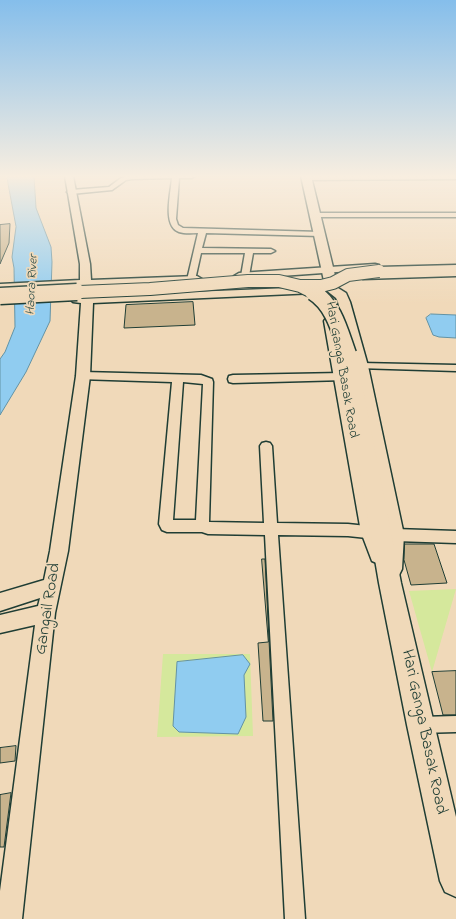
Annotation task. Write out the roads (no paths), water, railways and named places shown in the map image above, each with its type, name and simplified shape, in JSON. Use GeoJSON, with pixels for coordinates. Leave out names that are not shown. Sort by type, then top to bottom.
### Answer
{"type":"FeatureCollection","features":[{"type":"Feature","properties":{"kind":"main road"},"geometry":{"type":"LineString","coordinates":[[317,219],[326,270],[335,285]]}},
{"type":"Feature","properties":{"kind":"main road"},"geometry":{"type":"LineString","coordinates":[[0,296],[150,289],[278,276],[456,269]]}},
{"type":"Feature","properties":{"kind":"main road"},"geometry":{"type":"LineString","coordinates":[[246,279],[279,280],[300,286],[321,286],[335,285],[348,275],[379,271]]}},
{"type":"Feature","properties":{"kind":"main road","name":"Hari Ganga Basak Road"},"geometry":{"type":"LineString","coordinates":[[382,533],[342,378],[326,296],[335,285],[344,302],[354,360],[382,533],[390,583],[420,726],[456,881]]}},
{"type":"Feature","properties":{"kind":"main road","name":"Hari Ganga Basak Road"},"geometry":{"type":"LineString","coordinates":[[300,286],[312,292],[324,301],[332,314],[354,360]]}},
{"type":"Feature","properties":{"kind":"street","name":"Gangail Road"},"geometry":{"type":"LineString","coordinates":[[10,919],[8,876],[46,613],[59,551],[83,376],[80,300],[86,283],[85,264],[77,219]]}},
{"type":"Feature","properties":{"kind":"street"},"geometry":{"type":"LineString","coordinates":[[173,219],[173,223],[181,230],[202,232],[320,234]]}},
{"type":"Feature","properties":{"kind":"street"},"geometry":{"type":"LineString","coordinates":[[191,280],[202,232]]}},
{"type":"Feature","properties":{"kind":"street"},"geometry":{"type":"LineString","coordinates":[[197,250],[271,251]]}},
{"type":"Feature","properties":{"kind":"street"},"geometry":{"type":"LineString","coordinates":[[246,279],[249,251]]}},
{"type":"Feature","properties":{"kind":"street"},"geometry":{"type":"LineString","coordinates":[[0,287],[86,283],[246,279],[326,270],[456,264]]}},
{"type":"Feature","properties":{"kind":"street"},"geometry":{"type":"LineString","coordinates":[[0,303],[80,300],[335,285],[348,279],[362,276],[456,273]]}},
{"type":"Feature","properties":{"kind":"street"},"geometry":{"type":"LineString","coordinates":[[354,360],[456,368]]}},
{"type":"Feature","properties":{"kind":"street"},"geometry":{"type":"LineString","coordinates":[[83,376],[201,379],[208,382],[210,385],[202,526]]}},
{"type":"Feature","properties":{"kind":"street"},"geometry":{"type":"LineString","coordinates":[[178,378],[171,450],[166,524],[168,526],[348,530],[456,537]]}},
{"type":"Feature","properties":{"kind":"street"},"geometry":{"type":"LineString","coordinates":[[233,379],[342,378]]}},
{"type":"Feature","properties":{"kind":"street"},"geometry":{"type":"LineString","coordinates":[[266,446],[295,919]]}},
{"type":"Feature","properties":{"kind":"street"},"geometry":{"type":"LineString","coordinates":[[0,602],[51,586]]}},
{"type":"Feature","properties":{"kind":"street"},"geometry":{"type":"LineString","coordinates":[[0,624],[46,613]]}},
{"type":"Feature","properties":{"kind":"street"},"geometry":{"type":"LineString","coordinates":[[420,726],[456,724]]}},
{"type":"Feature","properties":{"kind":"water","name":"Haora River"},"geometry":{"type":"Polygon","coordinates":[[[15,219],[40,219],[51,247],[52,262],[50,321],[26,372],[0,415],[0,359],[5,352],[15,327],[14,268],[12,257],[16,227],[15,219]]]}},
{"type":"Feature","properties":{"kind":"water"},"geometry":{"type":"Polygon","coordinates":[[[431,314],[456,315],[456,338],[439,337],[433,335],[426,318],[431,314]]]}},
{"type":"Feature","properties":{"kind":"water"},"geometry":{"type":"Polygon","coordinates":[[[243,655],[250,664],[244,675],[246,717],[238,734],[179,732],[173,726],[177,662],[243,655]]]}}]}
